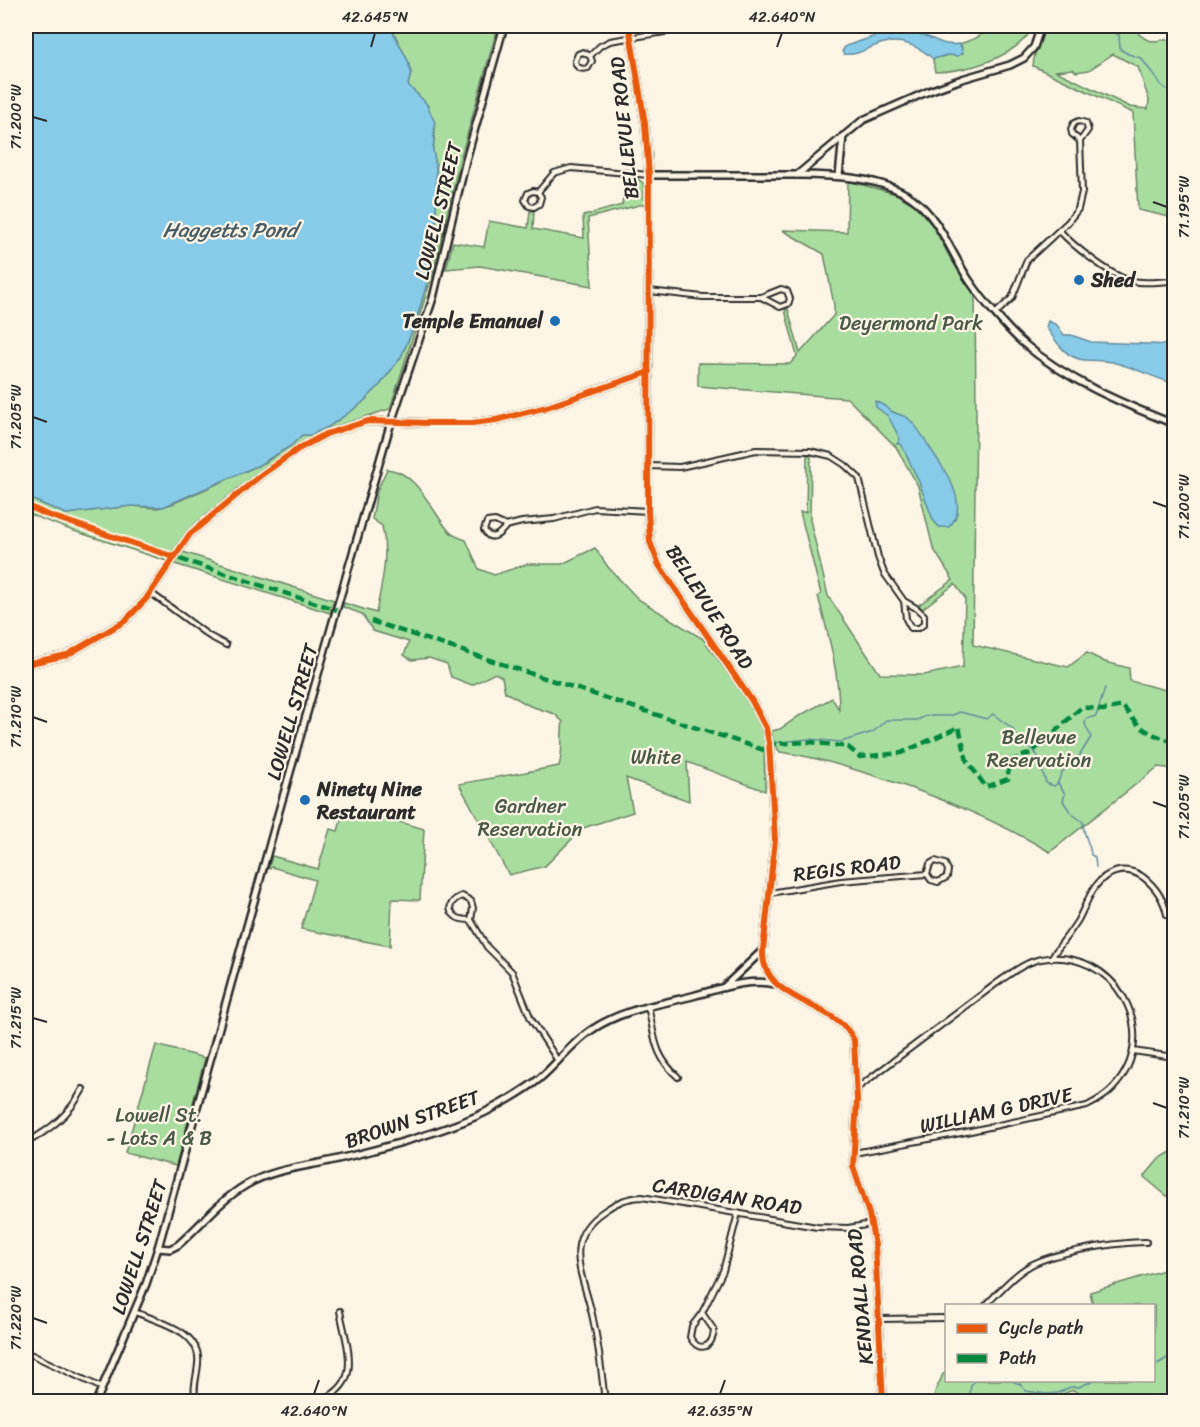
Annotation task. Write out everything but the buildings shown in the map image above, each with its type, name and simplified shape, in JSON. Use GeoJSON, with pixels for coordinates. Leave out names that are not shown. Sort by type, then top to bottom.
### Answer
{"type":"FeatureCollection","features":[{"type":"Feature","properties":{"kind":"street","name":"LOWELL STREET"},"geometry":{"type":"LineString","coordinates":[[96,1401],[135,1312],[158,1248],[277,818],[392,422],[433,298],[466,160],[504,26]]}},
{"type":"Feature","properties":{"kind":"street","name":"BELLEVUE ROAD"},"geometry":{"type":"LineString","coordinates":[[629,26],[645,124],[649,175],[648,511],[650,542],[659,565],[752,701],[766,728],[775,840],[763,950],[764,965],[776,984]]}},
{"type":"Feature","properties":{"kind":"street"},"geometry":{"type":"LineString","coordinates":[[590,56],[606,42],[701,26]]}},
{"type":"Feature","properties":{"kind":"street"},"geometry":{"type":"LineString","coordinates":[[797,176],[863,120],[902,102],[1024,58],[1034,48],[1041,26]]}},
{"type":"Feature","properties":{"kind":"street"},"geometry":{"type":"LineString","coordinates":[[583,52],[590,56],[592,61],[588,68],[582,69],[577,66],[575,61],[578,54],[583,52]]}},
{"type":"Feature","properties":{"kind":"street"},"geometry":{"type":"LineString","coordinates":[[996,313],[1012,298],[1027,260],[1074,215],[1081,201],[1080,141],[1088,130],[1086,123],[1079,121],[1074,123],[1071,129],[1072,134],[1080,141]]}},
{"type":"Feature","properties":{"kind":"street"},"geometry":{"type":"LineString","coordinates":[[839,176],[843,136]]}},
{"type":"Feature","properties":{"kind":"street"},"geometry":{"type":"LineString","coordinates":[[538,192],[554,173],[571,168],[649,175],[839,176],[890,188],[910,197],[929,214],[969,281],[1021,341],[1053,366],[1113,398],[1174,424]]}},
{"type":"Feature","properties":{"kind":"street"},"geometry":{"type":"LineString","coordinates":[[538,192],[541,196],[539,204],[534,207],[527,204],[525,200],[528,193],[538,192]]}},
{"type":"Feature","properties":{"kind":"street"},"geometry":{"type":"LineString","coordinates":[[1059,231],[1081,250],[1125,279],[1138,282],[1174,281]]}},
{"type":"Feature","properties":{"kind":"street"},"geometry":{"type":"LineString","coordinates":[[649,291],[704,297],[761,297],[781,289],[789,293],[790,299],[785,306],[780,307],[761,297]]}},
{"type":"Feature","properties":{"kind":"street"},"geometry":{"type":"LineString","coordinates":[[26,664],[67,655],[124,621],[141,607],[190,534],[261,475],[298,449],[326,434],[368,421],[472,423],[496,420],[547,407],[649,372]]}},
{"type":"Feature","properties":{"kind":"street"},"geometry":{"type":"LineString","coordinates":[[648,466],[680,467],[756,450],[810,451],[831,456],[859,478],[884,573],[904,601],[924,615],[924,624],[920,628],[911,628],[907,623],[904,601]]}},
{"type":"Feature","properties":{"kind":"street"},"geometry":{"type":"LineString","coordinates":[[506,526],[499,536],[487,535],[484,530],[487,522],[495,521],[506,526],[554,519],[596,508],[648,511]]}},
{"type":"Feature","properties":{"kind":"street"},"geometry":{"type":"LineString","coordinates":[[151,593],[208,636],[226,645]]}},
{"type":"Feature","properties":{"kind":"street","name":"REGIS ROAD"},"geometry":{"type":"LineString","coordinates":[[936,861],[945,864],[948,870],[947,877],[941,882],[934,882],[927,874],[928,867],[936,861]]}},
{"type":"Feature","properties":{"kind":"street"},"geometry":{"type":"LineString","coordinates":[[1050,958],[1077,922],[1095,887],[1102,879],[1116,871],[1135,872],[1143,877],[1164,901],[1167,915]]}},
{"type":"Feature","properties":{"kind":"street","name":"REGIS ROAD"},"geometry":{"type":"LineString","coordinates":[[770,893],[841,881],[927,874]]}},
{"type":"Feature","properties":{"kind":"street"},"geometry":{"type":"LineString","coordinates":[[471,920],[460,919],[454,915],[450,909],[455,898],[462,896],[471,901],[473,908],[471,920],[487,947],[512,972],[531,1019],[558,1060]]}},
{"type":"Feature","properties":{"kind":"street"},"geometry":{"type":"LineString","coordinates":[[723,988],[763,950]]}},
{"type":"Feature","properties":{"kind":"street","name":"WILLIAM G DRIVE"},"geometry":{"type":"LineString","coordinates":[[854,1153],[990,1128],[1087,1106],[1102,1098],[1124,1073],[1133,1051],[1134,1038],[1130,1009],[1118,989],[1095,968],[1074,960],[1040,959],[1015,970],[856,1089]]}},
{"type":"Feature","properties":{"kind":"street","name":"BROWN STREET"},"geometry":{"type":"LineString","coordinates":[[158,1248],[170,1249],[178,1245],[222,1202],[262,1178],[289,1168],[331,1161],[372,1150],[467,1120],[485,1112],[535,1082],[591,1030],[625,1012],[753,982],[776,984]]}},
{"type":"Feature","properties":{"kind":"street","name":"KENDALL ROAD"},"geometry":{"type":"LineString","coordinates":[[776,984],[835,1020],[851,1034],[854,1040],[855,1175],[871,1224],[875,1245],[883,1401]]}},
{"type":"Feature","properties":{"kind":"street"},"geometry":{"type":"LineString","coordinates":[[648,1006],[659,1054],[664,1064],[678,1077]]}},
{"type":"Feature","properties":{"kind":"street"},"geometry":{"type":"LineString","coordinates":[[1133,1051],[1174,1057]]}},
{"type":"Feature","properties":{"kind":"street"},"geometry":{"type":"LineString","coordinates":[[26,1143],[63,1118],[83,1089]]}},
{"type":"Feature","properties":{"kind":"street","name":"CARDIGAN ROAD"},"geometry":{"type":"LineString","coordinates":[[605,1401],[596,1335],[578,1251],[579,1239],[593,1218],[618,1202],[628,1198],[642,1197],[836,1229],[871,1224]]}},
{"type":"Feature","properties":{"kind":"street"},"geometry":{"type":"LineString","coordinates":[[702,1313],[714,1330],[714,1340],[701,1347],[696,1345],[690,1337],[692,1326],[702,1313],[723,1271],[738,1213]]}},
{"type":"Feature","properties":{"kind":"street"},"geometry":{"type":"LineString","coordinates":[[986,1304],[1023,1271],[1038,1262],[1107,1245],[1146,1242]]}},
{"type":"Feature","properties":{"kind":"street"},"geometry":{"type":"LineString","coordinates":[[315,1401],[336,1392],[345,1381],[348,1372],[350,1358],[340,1311]]}},
{"type":"Feature","properties":{"kind":"street"},"geometry":{"type":"LineString","coordinates":[[135,1312],[182,1332],[194,1343],[199,1356],[194,1390],[196,1401]]}},
{"type":"Feature","properties":{"kind":"street"},"geometry":{"type":"LineString","coordinates":[[880,1319],[945,1318]]}},
{"type":"Feature","properties":{"kind":"street"},"geometry":{"type":"LineString","coordinates":[[26,1352],[102,1388]]}},
{"type":"Feature","properties":{"kind":"green space"},"geometry":{"type":"Polygon","coordinates":[[[498,26],[460,160],[434,270],[390,409],[327,429],[290,450],[238,488],[194,525],[167,561],[26,513],[26,497],[66,514],[131,506],[158,508],[172,504],[264,463],[292,445],[302,435],[310,435],[328,427],[361,404],[380,385],[401,357],[415,324],[436,246],[436,166],[433,151],[435,129],[428,106],[408,85],[411,73],[408,61],[391,27],[498,26]]]}},
{"type":"Feature","properties":{"kind":"green space"},"geometry":{"type":"Polygon","coordinates":[[[993,26],[1025,26],[1028,35],[1009,51],[986,63],[935,72],[933,59],[948,55],[956,56],[962,48],[960,44],[976,38],[993,26]]]}},
{"type":"Feature","properties":{"kind":"green space"},"geometry":{"type":"Polygon","coordinates":[[[1044,26],[1047,32],[1066,26],[1078,29],[1083,26],[1138,26],[1138,33],[1148,40],[1174,41],[1174,218],[1138,210],[1133,113],[1033,66],[1044,26]],[[1113,54],[1089,70],[1056,71],[1130,107],[1148,109],[1149,100],[1138,67],[1113,54]]]}},
{"type":"Feature","properties":{"kind":"green space"},"geometry":{"type":"Polygon","coordinates":[[[626,178],[638,179],[643,183],[644,204],[588,218],[592,286],[480,266],[446,269],[453,242],[484,247],[489,221],[528,228],[530,211],[534,211],[533,229],[584,238],[583,216],[622,205],[626,178]]]}},
{"type":"Feature","properties":{"kind":"green space","name":"Bellevue Reservation"},"geometry":{"type":"Polygon","coordinates":[[[848,181],[896,194],[915,205],[933,226],[949,256],[975,294],[973,645],[1068,667],[1087,653],[1105,662],[1129,668],[1130,681],[1174,692],[1174,769],[1158,767],[1050,852],[1007,828],[939,799],[847,767],[780,752],[774,744],[771,731],[780,729],[832,698],[839,710],[835,667],[818,596],[821,594],[800,512],[806,512],[807,455],[811,455],[810,520],[828,596],[880,674],[924,675],[963,667],[965,598],[955,584],[922,609],[919,605],[953,580],[933,548],[918,486],[896,447],[847,398],[698,386],[698,363],[790,364],[797,356],[785,310],[788,309],[800,353],[834,315],[824,254],[782,230],[847,232],[848,181]]]}},
{"type":"Feature","properties":{"kind":"green space"},"geometry":{"type":"Polygon","coordinates":[[[387,469],[407,477],[423,494],[449,531],[466,540],[479,569],[494,575],[527,564],[562,564],[595,548],[608,567],[638,599],[703,639],[749,702],[762,729],[766,748],[764,747],[765,791],[687,762],[689,801],[626,778],[633,812],[583,828],[545,866],[509,875],[459,784],[559,766],[563,722],[555,714],[530,706],[505,692],[502,677],[495,673],[472,685],[451,677],[447,664],[429,658],[412,660],[404,655],[409,642],[373,631],[362,614],[343,607],[344,603],[376,613],[384,570],[385,548],[382,526],[372,519],[377,491],[387,469]]]}},
{"type":"Feature","properties":{"kind":"green space"},"geometry":{"type":"Polygon","coordinates":[[[183,552],[334,600],[330,613],[175,564],[183,552]]]}},
{"type":"Feature","properties":{"kind":"green space"},"geometry":{"type":"Polygon","coordinates":[[[345,806],[424,829],[420,900],[392,899],[390,946],[301,929],[315,880],[272,867],[268,869],[272,856],[318,869],[330,829],[338,831],[345,806]]]}},
{"type":"Feature","properties":{"kind":"green space","name":"Lowell St. - Lots A & B"},"geometry":{"type":"Polygon","coordinates":[[[156,1045],[205,1058],[176,1166],[125,1153],[156,1045]]]}},
{"type":"Feature","properties":{"kind":"green space"},"geometry":{"type":"Polygon","coordinates":[[[1174,1150],[1174,1202],[1144,1177],[1159,1159],[1174,1150]]]}},
{"type":"Feature","properties":{"kind":"green space"},"geometry":{"type":"Polygon","coordinates":[[[1174,1267],[1174,1401],[1095,1401],[1073,1390],[1058,1396],[1055,1401],[934,1401],[935,1392],[945,1373],[945,1382],[1155,1382],[1155,1304],[1093,1304],[1090,1292],[1174,1267]]]}},
{"type":"Feature","properties":{"kind":"water","name":"Haggetts Pond"},"geometry":{"type":"Polygon","coordinates":[[[26,26],[390,26],[408,61],[411,73],[408,85],[426,103],[435,123],[433,151],[436,166],[436,246],[415,324],[401,357],[380,385],[361,404],[328,427],[310,435],[302,435],[292,445],[259,465],[163,507],[131,506],[66,514],[26,497],[26,26]]]}},
{"type":"Feature","properties":{"kind":"water"},"geometry":{"type":"Polygon","coordinates":[[[893,30],[919,34],[944,43],[960,44],[963,53],[958,56],[947,55],[933,59],[922,50],[909,44],[895,42],[880,44],[853,54],[844,54],[842,51],[846,46],[893,30]]]}},
{"type":"Feature","properties":{"kind":"water"},"geometry":{"type":"Polygon","coordinates":[[[1048,321],[1057,325],[1064,335],[1091,342],[1174,345],[1174,381],[1166,381],[1112,362],[1077,359],[1062,348],[1046,327],[1048,321]]]}},
{"type":"Feature","properties":{"kind":"water"},"geometry":{"type":"Polygon","coordinates":[[[875,401],[911,421],[948,476],[957,498],[958,508],[949,527],[939,527],[933,520],[919,482],[901,444],[897,444],[900,439],[888,416],[876,407],[875,401]]]}},
{"type":"Feature","properties":{"kind":"waterway"},"geometry":{"type":"LineString","coordinates":[[1104,26],[1119,35],[1120,49],[1141,58],[1162,86],[1174,94]]}},
{"type":"Feature","properties":{"kind":"waterway"},"geometry":{"type":"LineString","coordinates":[[1058,782],[1062,772],[1078,758],[1091,737],[1085,724],[1086,719],[1096,716],[1105,688]]}},
{"type":"Feature","properties":{"kind":"waterway"},"geometry":{"type":"LineString","coordinates":[[772,743],[809,739],[841,742],[873,732],[886,720],[917,720],[926,716],[950,716],[960,712],[987,719],[993,714],[1013,729],[1016,736],[1020,737],[1038,756],[1046,783],[1054,786],[1058,783]]}},
{"type":"Feature","properties":{"kind":"waterway"},"geometry":{"type":"LineString","coordinates":[[1058,783],[1065,794],[1063,801],[1071,813],[1083,822],[1091,855],[1095,857],[1096,867]]}},
{"type":"Feature","properties":{"kind":"waterway"},"geometry":{"type":"LineString","coordinates":[[1155,1365],[1174,1354]]}},
{"type":"Feature","properties":{"kind":"waterway"},"geometry":{"type":"LineString","coordinates":[[969,1402],[973,1382]]}},
{"type":"Feature","properties":{"kind":"waterway"},"geometry":{"type":"LineString","coordinates":[[1014,1382],[1020,1384],[1026,1391],[1046,1394],[1058,1393],[1090,1382]]}},
{"type":"Feature","properties":{"kind":"marked path"},"geometry":{"type":"LineString","coordinates":[[180,559],[337,610]]}},
{"type":"Feature","properties":{"kind":"marked path"},"geometry":{"type":"LineString","coordinates":[[371,621],[764,750],[773,744],[810,742],[848,747],[860,757],[901,753],[959,727],[967,761],[986,787],[1008,779],[1009,761],[1031,753],[1082,707],[1103,710],[1123,706],[1145,730],[1174,742]]}},
{"type":"Feature","properties":{"kind":"cycle path"},"geometry":{"type":"LineString","coordinates":[[629,26],[645,124],[649,175],[648,511],[650,542],[659,565],[752,701],[766,728],[775,840],[763,950],[765,967],[773,981],[832,1017],[845,1027],[854,1040],[857,1100],[853,1166],[869,1214],[875,1245],[883,1402]]}},
{"type":"Feature","properties":{"kind":"cycle path"},"geometry":{"type":"LineString","coordinates":[[26,664],[67,655],[125,621],[146,599],[190,534],[261,475],[298,449],[326,434],[368,421],[472,423],[496,420],[547,407],[649,372]]}},
{"type":"Feature","properties":{"kind":"cycle path"},"geometry":{"type":"LineString","coordinates":[[26,505],[45,514],[171,556]]}},
{"type":"Feature","properties":{"kind":"place","name":"Shed"},"geometry":{"type":"Point","coordinates":[1079,280]}},
{"type":"Feature","properties":{"kind":"place","name":"Temple Emanuel"},"geometry":{"type":"Point","coordinates":[555,321]}},
{"type":"Feature","properties":{"kind":"place","name":"Ninety Nine Restaurant"},"geometry":{"type":"Point","coordinates":[305,800]}},
{"type":"Feature","properties":{"kind":"park label","name":"Deyermond Park"},"geometry":{"type":"Point","coordinates":[911,323]}},
{"type":"Feature","properties":{"kind":"park label","name":"White"},"geometry":{"type":"Point","coordinates":[656,757]}},
{"type":"Feature","properties":{"kind":"park label","name":"Gardner Reservation"},"geometry":{"type":"Point","coordinates":[530,818]}}]}
